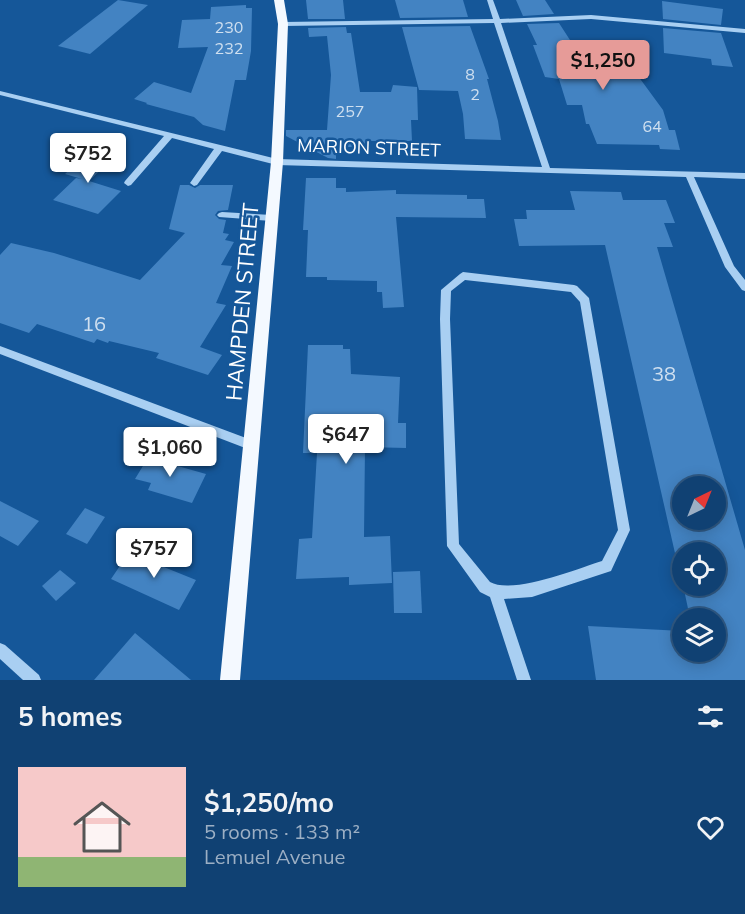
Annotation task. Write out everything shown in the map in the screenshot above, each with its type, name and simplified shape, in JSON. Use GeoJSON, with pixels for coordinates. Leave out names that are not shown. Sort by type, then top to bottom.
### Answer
{"type":"FeatureCollection","features":[{"type":"Feature","properties":{"kind":"main road","name":"HAMPDEN STREET"},"geometry":{"type":"LineString","coordinates":[[230,680],[277,162],[283,24],[279,0]]}},
{"type":"Feature","properties":{"kind":"street"},"geometry":{"type":"LineString","coordinates":[[490,0],[547,171]]}},
{"type":"Feature","properties":{"kind":"street"},"geometry":{"type":"LineString","coordinates":[[283,24],[498,21],[591,17],[745,31]]}},
{"type":"Feature","properties":{"kind":"street","name":"MARION STREET"},"geometry":{"type":"LineString","coordinates":[[0,93],[277,162],[745,176]]}},
{"type":"Feature","properties":{"kind":"street"},"geometry":{"type":"LineString","coordinates":[[128,183],[170,135]]}},
{"type":"Feature","properties":{"kind":"street"},"geometry":{"type":"LineString","coordinates":[[194,183],[220,147]]}},
{"type":"Feature","properties":{"kind":"street"},"geometry":{"type":"LineString","coordinates":[[689,175],[730,267],[745,287]]}},
{"type":"Feature","properties":{"kind":"street"},"geometry":{"type":"LineString","coordinates":[[222,215],[272,218]]}},
{"type":"Feature","properties":{"kind":"street"},"geometry":{"type":"LineString","coordinates":[[495,593],[532,590],[606,566],[624,530],[585,301],[574,289],[550,284],[463,276],[446,290],[453,546],[485,588],[495,593],[524,680]]}},
{"type":"Feature","properties":{"kind":"street"},"geometry":{"type":"LineString","coordinates":[[0,350],[253,446]]}},
{"type":"Feature","properties":{"kind":"street"},"geometry":{"type":"LineString","coordinates":[[0,650],[33,680]]}},
{"type":"Feature","properties":{"kind":"building"},"geometry":{"type":"Polygon","coordinates":[[[118,0],[148,5],[90,54],[58,46],[118,0]]]}},
{"type":"Feature","properties":{"kind":"building"},"geometry":{"type":"Polygon","coordinates":[[[306,0],[343,0],[345,19],[308,19],[306,0]]]}},
{"type":"Feature","properties":{"kind":"building"},"geometry":{"type":"Polygon","coordinates":[[[395,0],[463,0],[468,17],[400,18],[395,0]]]}},
{"type":"Feature","properties":{"kind":"building"},"geometry":{"type":"Polygon","coordinates":[[[516,0],[545,0],[554,14],[523,16],[516,0]]]}},
{"type":"Feature","properties":{"kind":"building"},"geometry":{"type":"Polygon","coordinates":[[[662,1],[723,9],[721,25],[663,19],[662,1]]]}},
{"type":"Feature","properties":{"kind":"building"},"geometry":{"type":"Polygon","coordinates":[[[246,5],[246,8],[252,8],[251,51],[246,80],[235,80],[225,131],[203,125],[194,117],[134,99],[154,82],[191,93],[208,47],[178,48],[182,20],[210,19],[211,7],[246,5]]]}},
{"type":"Feature","properties":{"kind":"building"},"geometry":{"type":"Polygon","coordinates":[[[559,23],[579,54],[619,50],[663,110],[669,130],[675,130],[680,150],[660,149],[659,145],[597,144],[589,124],[586,124],[582,105],[567,105],[559,79],[545,77],[533,45],[537,45],[527,24],[559,23]]]}},
{"type":"Feature","properties":{"kind":"building"},"geometry":{"type":"Polygon","coordinates":[[[470,26],[489,79],[487,79],[501,140],[465,139],[458,91],[419,90],[402,27],[470,26]]]}},
{"type":"Feature","properties":{"kind":"building"},"geometry":{"type":"Polygon","coordinates":[[[346,27],[347,33],[351,33],[360,92],[391,92],[393,85],[417,87],[418,120],[411,120],[412,141],[370,141],[370,147],[336,147],[336,159],[328,158],[286,136],[286,130],[327,130],[331,75],[327,36],[309,37],[308,28],[346,27]]]}},
{"type":"Feature","properties":{"kind":"building"},"geometry":{"type":"Polygon","coordinates":[[[663,28],[721,33],[733,67],[712,65],[711,59],[664,53],[663,28]]]}},
{"type":"Feature","properties":{"kind":"building"},"geometry":{"type":"Polygon","coordinates":[[[92,149],[115,156],[89,181],[121,191],[98,214],[53,200],[76,178],[82,179],[65,174],[92,149]]]}},
{"type":"Feature","properties":{"kind":"building"},"geometry":{"type":"Polygon","coordinates":[[[306,178],[336,178],[336,188],[346,188],[346,192],[396,190],[396,194],[467,195],[467,199],[484,199],[486,218],[396,217],[404,307],[383,308],[382,292],[377,292],[377,281],[327,280],[327,277],[306,277],[308,230],[303,230],[306,178]]]}},
{"type":"Feature","properties":{"kind":"building"},"geometry":{"type":"Polygon","coordinates":[[[180,185],[195,188],[200,185],[233,185],[228,210],[218,211],[215,215],[219,219],[226,220],[223,233],[229,234],[225,240],[234,242],[221,265],[232,266],[216,303],[226,305],[200,347],[222,355],[208,375],[156,358],[159,353],[97,339],[94,343],[37,324],[29,333],[0,323],[0,255],[11,243],[54,253],[140,280],[185,233],[169,229],[180,185]]]}},
{"type":"Feature","properties":{"kind":"building"},"geometry":{"type":"Polygon","coordinates":[[[570,191],[621,192],[623,200],[666,200],[675,223],[664,223],[673,247],[657,247],[724,476],[672,476],[672,530],[726,530],[726,485],[745,550],[745,680],[596,680],[588,626],[672,630],[672,662],[726,662],[726,608],[688,608],[685,596],[726,596],[726,542],[672,542],[605,245],[519,246],[514,219],[527,219],[526,210],[575,210],[570,191]]]}},
{"type":"Feature","properties":{"kind":"building"},"geometry":{"type":"Polygon","coordinates":[[[308,345],[343,345],[343,349],[350,349],[351,374],[400,377],[398,423],[406,423],[406,448],[365,447],[364,537],[390,536],[392,583],[349,585],[349,577],[296,579],[299,539],[312,538],[317,453],[303,453],[308,345]]]}},
{"type":"Feature","properties":{"kind":"building"},"geometry":{"type":"Polygon","coordinates":[[[152,451],[171,456],[167,463],[206,474],[192,503],[148,490],[151,483],[135,479],[152,451]]]}},
{"type":"Feature","properties":{"kind":"building"},"geometry":{"type":"Polygon","coordinates":[[[0,501],[39,521],[18,546],[0,536],[0,501]]]}},
{"type":"Feature","properties":{"kind":"building"},"geometry":{"type":"Polygon","coordinates":[[[85,508],[105,517],[87,544],[66,534],[85,508]]]}},
{"type":"Feature","properties":{"kind":"building"},"geometry":{"type":"Polygon","coordinates":[[[132,548],[152,556],[149,561],[196,580],[179,610],[111,579],[132,548]]]}},
{"type":"Feature","properties":{"kind":"building"},"geometry":{"type":"Polygon","coordinates":[[[60,570],[76,583],[56,601],[42,586],[60,570]]]}},
{"type":"Feature","properties":{"kind":"building"},"geometry":{"type":"Polygon","coordinates":[[[420,571],[422,613],[394,613],[393,572],[420,571]]]}},
{"type":"Feature","properties":{"kind":"building"},"geometry":{"type":"Polygon","coordinates":[[[135,633],[191,680],[94,680],[135,633]]]}}]}
